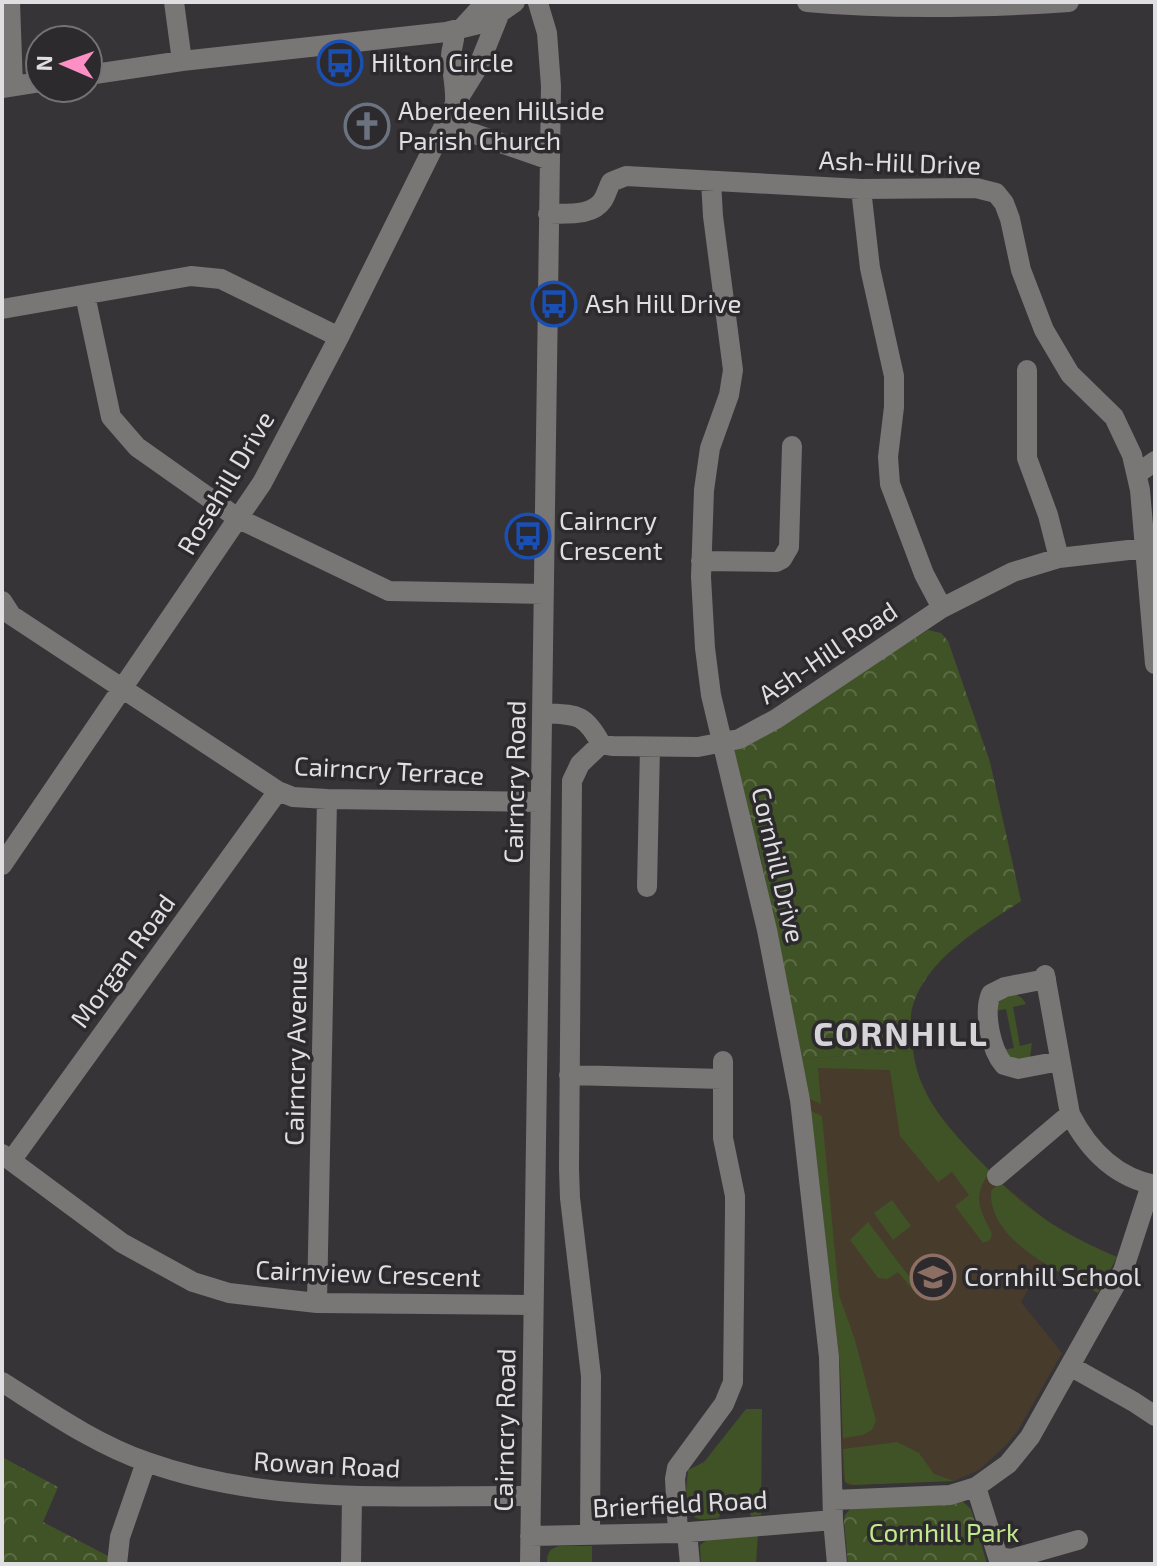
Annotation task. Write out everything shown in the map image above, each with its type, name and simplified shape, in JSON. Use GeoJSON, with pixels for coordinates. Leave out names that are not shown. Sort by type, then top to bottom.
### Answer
{"type":"FeatureCollection","features":[{"type":"Feature","properties":{"kind":"street"},"geometry":{"type":"LineString","coordinates":[[8,87],[10,2]]}},
{"type":"Feature","properties":{"kind":"street"},"geometry":{"type":"LineString","coordinates":[[174,2],[182,61]]}},
{"type":"Feature","properties":{"kind":"street"},"geometry":{"type":"LineString","coordinates":[[104,73],[182,61],[457,33],[487,22],[504,5],[538,2]]}},
{"type":"Feature","properties":{"kind":"street","name":"Cairncry Road"},"geometry":{"type":"LineString","coordinates":[[530,1564],[551,63],[538,2]]}},
{"type":"Feature","properties":{"kind":"street"},"geometry":{"type":"LineString","coordinates":[[807,2],[963,8],[1069,2]]}},
{"type":"Feature","properties":{"kind":"street","name":"Rosehill Drive"},"geometry":{"type":"LineString","coordinates":[[2,865],[262,483],[455,104],[472,78],[504,5]]}},
{"type":"Feature","properties":{"kind":"street"},"geometry":{"type":"LineString","coordinates":[[457,33],[466,47],[472,78]]}},
{"type":"Feature","properties":{"kind":"street","name":"Rosehill Drive"},"geometry":{"type":"LineString","coordinates":[[455,104],[451,54],[457,33]]}},
{"type":"Feature","properties":{"kind":"street"},"geometry":{"type":"LineString","coordinates":[[446,124],[550,160]]}},
{"type":"Feature","properties":{"kind":"street","name":"Ash-Hill Drive"},"geometry":{"type":"LineString","coordinates":[[548,214],[579,213],[594,208],[605,197],[611,182],[626,176],[861,189],[976,188],[996,193],[1004,203],[1021,270],[1044,330],[1070,374],[1114,417],[1132,455],[1146,548],[1155,664]]}},
{"type":"Feature","properties":{"kind":"street","name":"Cornhill Drive"},"geometry":{"type":"LineString","coordinates":[[711,181],[733,370],[729,395],[707,465],[701,561],[707,668],[767,930],[800,1100],[829,1357],[837,1564]]}},
{"type":"Feature","properties":{"kind":"street"},"geometry":{"type":"LineString","coordinates":[[861,189],[870,268],[894,382],[888,457],[890,484],[912,547],[942,608]]}},
{"type":"Feature","properties":{"kind":"street"},"geometry":{"type":"LineString","coordinates":[[2,309],[191,276],[221,279],[339,337]]}},
{"type":"Feature","properties":{"kind":"street"},"geometry":{"type":"LineString","coordinates":[[85,295],[111,417],[137,447],[239,519],[389,591],[544,594]]}},
{"type":"Feature","properties":{"kind":"street"},"geometry":{"type":"LineString","coordinates":[[1027,370],[1035,393],[1027,458],[1048,515],[1059,558]]}},
{"type":"Feature","properties":{"kind":"street"},"geometry":{"type":"LineString","coordinates":[[701,561],[776,562],[786,555],[789,547],[792,446]]}},
{"type":"Feature","properties":{"kind":"street"},"geometry":{"type":"LineString","coordinates":[[1137,474],[1155,461]]}},
{"type":"Feature","properties":{"kind":"street","name":"Ash-Hill Road"},"geometry":{"type":"LineString","coordinates":[[601,744],[650,747],[723,744],[751,734],[942,608],[1013,572],[1059,558],[1146,548]]}},
{"type":"Feature","properties":{"kind":"street","name":"Cairncry Terrace"},"geometry":{"type":"LineString","coordinates":[[2,601],[11,615],[278,791],[293,797],[540,802]]}},
{"type":"Feature","properties":{"kind":"street"},"geometry":{"type":"LineString","coordinates":[[542,713],[584,718],[601,744],[580,764],[572,781],[570,1198],[591,1376],[590,1534]]}},
{"type":"Feature","properties":{"kind":"street"},"geometry":{"type":"LineString","coordinates":[[647,887],[650,747]]}},
{"type":"Feature","properties":{"kind":"street","name":"Morgan Road"},"geometry":{"type":"LineString","coordinates":[[6,1158],[278,791]]}},
{"type":"Feature","properties":{"kind":"street","name":"Cairncry Avenue"},"geometry":{"type":"LineString","coordinates":[[317,1303],[327,799]]}},
{"type":"Feature","properties":{"kind":"street"},"geometry":{"type":"LineString","coordinates":[[1060,1061],[1018,1069],[1004,1065],[995,1052],[988,1010],[991,994],[998,989],[1045,977],[1070,1114],[1080,1133],[1107,1163],[1124,1175],[1153,1185],[1123,1271],[1070,1366],[1020,1451],[976,1487],[998,1557],[1011,1559],[1078,1540]]}},
{"type":"Feature","properties":{"kind":"street"},"geometry":{"type":"LineString","coordinates":[[569,1075],[723,1070],[724,1153],[735,1196],[733,1382],[724,1404],[677,1468],[675,1479],[690,1564]]}},
{"type":"Feature","properties":{"kind":"street"},"geometry":{"type":"LineString","coordinates":[[997,1176],[1070,1114]]}},
{"type":"Feature","properties":{"kind":"street","name":"Cairnview Crescent"},"geometry":{"type":"LineString","coordinates":[[6,1158],[122,1243],[193,1282],[229,1293],[317,1303],[532,1305]]}},
{"type":"Feature","properties":{"kind":"street"},"geometry":{"type":"LineString","coordinates":[[1070,1366],[1155,1416]]}},
{"type":"Feature","properties":{"kind":"street","name":"Rowan Road"},"geometry":{"type":"LineString","coordinates":[[2,1382],[78,1430],[146,1462],[232,1485],[352,1496],[529,1496]]}},
{"type":"Feature","properties":{"kind":"street"},"geometry":{"type":"LineString","coordinates":[[117,1564],[120,1537],[146,1462]]}},
{"type":"Feature","properties":{"kind":"street","name":"Brierfield Road"},"geometry":{"type":"LineString","coordinates":[[530,1536],[683,1533],[756,1528],[833,1510],[950,1495],[976,1487]]}},
{"type":"Feature","properties":{"kind":"street"},"geometry":{"type":"LineString","coordinates":[[351,1564],[352,1496]]}},
{"type":"Feature","properties":{"kind":"shaded area","name":"Cornhill School"},"geometry":{"type":"Polygon","coordinates":[[[913,1051],[917,1077],[932,1105],[1000,1182],[1051,1224],[1117,1257],[1098,1293],[1043,1263],[1021,1302],[1062,1353],[1017,1432],[979,1470],[954,1481],[848,1485],[843,1478],[840,1364],[810,1099],[802,1059],[913,1051]]]}},
{"type":"Feature","properties":{"kind":"green space"},"geometry":{"type":"Polygon","coordinates":[[[928,630],[941,633],[948,641],[990,762],[1021,901],[957,946],[929,974],[912,1008],[913,1051],[802,1059],[758,845],[754,846],[734,750],[928,630]]]}},
{"type":"Feature","properties":{"kind":"green space"},"geometry":{"type":"Polygon","coordinates":[[[1013,993],[1026,1004],[1013,1007],[1020,1046],[1032,1043],[1030,1057],[1016,1062],[1002,1050],[1014,1048],[1006,1009],[995,1011],[999,1000],[1013,993]]]}},
{"type":"Feature","properties":{"kind":"green space"},"geometry":{"type":"Polygon","coordinates":[[[913,1051],[917,1070],[931,1103],[990,1171],[979,1196],[992,1234],[990,1240],[983,1243],[955,1206],[969,1195],[952,1172],[938,1182],[900,1136],[890,1070],[818,1068],[821,1104],[810,1099],[802,1059],[913,1051]]]}},
{"type":"Feature","properties":{"kind":"green space"},"geometry":{"type":"Polygon","coordinates":[[[811,1111],[822,1116],[839,1295],[855,1340],[876,1421],[872,1430],[863,1435],[843,1438],[840,1364],[811,1111]]]}},
{"type":"Feature","properties":{"kind":"green space"},"geometry":{"type":"Polygon","coordinates":[[[1000,1182],[1054,1225],[1117,1257],[1098,1293],[1047,1265],[1014,1240],[993,1209],[991,1191],[1000,1182]]]}},
{"type":"Feature","properties":{"kind":"green space"},"geometry":{"type":"Polygon","coordinates":[[[892,1200],[911,1226],[893,1240],[874,1213],[892,1200]]]}},
{"type":"Feature","properties":{"kind":"green space"},"geometry":{"type":"Polygon","coordinates":[[[868,1222],[917,1287],[913,1290],[898,1272],[887,1279],[878,1278],[850,1240],[868,1222]]]}},
{"type":"Feature","properties":{"kind":"green space"},"geometry":{"type":"Polygon","coordinates":[[[746,1409],[762,1409],[761,1515],[751,1516],[748,1508],[721,1510],[719,1518],[699,1519],[693,1516],[687,1505],[688,1470],[704,1462],[746,1409]]]}},
{"type":"Feature","properties":{"kind":"green space"},"geometry":{"type":"Polygon","coordinates":[[[897,1442],[919,1453],[934,1474],[954,1481],[853,1485],[845,1482],[843,1449],[897,1442]]]}},
{"type":"Feature","properties":{"kind":"green space"},"geometry":{"type":"Polygon","coordinates":[[[2,1457],[58,1487],[43,1522],[110,1557],[110,1564],[2,1564],[2,1457]]]}},
{"type":"Feature","properties":{"kind":"green space","name":"Cornhill Park"},"geometry":{"type":"Polygon","coordinates":[[[961,1500],[971,1509],[987,1564],[848,1564],[844,1521],[852,1507],[961,1500]]]}},
{"type":"Feature","properties":{"kind":"green space"},"geometry":{"type":"Polygon","coordinates":[[[758,1534],[756,1564],[701,1564],[700,1545],[707,1540],[758,1534]]]}},
{"type":"Feature","properties":{"kind":"green space"},"geometry":{"type":"Polygon","coordinates":[[[559,1546],[592,1546],[592,1564],[547,1564],[549,1552],[559,1546]]]}},
{"type":"Feature","properties":{"kind":"place","name":"Hilton Circle"},"geometry":{"type":"Point","coordinates":[340,63]}},
{"type":"Feature","properties":{"kind":"place","name":"Aberdeen Hillside Parish Church"},"geometry":{"type":"Point","coordinates":[367,126]}},
{"type":"Feature","properties":{"kind":"place","name":"Ash Hill Drive"},"geometry":{"type":"Point","coordinates":[554,304]}},
{"type":"Feature","properties":{"kind":"place","name":"Cairncry Crescent"},"geometry":{"type":"Point","coordinates":[528,536]}},
{"type":"Feature","properties":{"kind":"place","name":"Cornhill School"},"geometry":{"type":"Point","coordinates":[933,1277]}},
{"type":"Feature","properties":{"kind":"district","name":"CORNHILL"},"geometry":{"type":"Point","coordinates":[901,1034]}}]}
